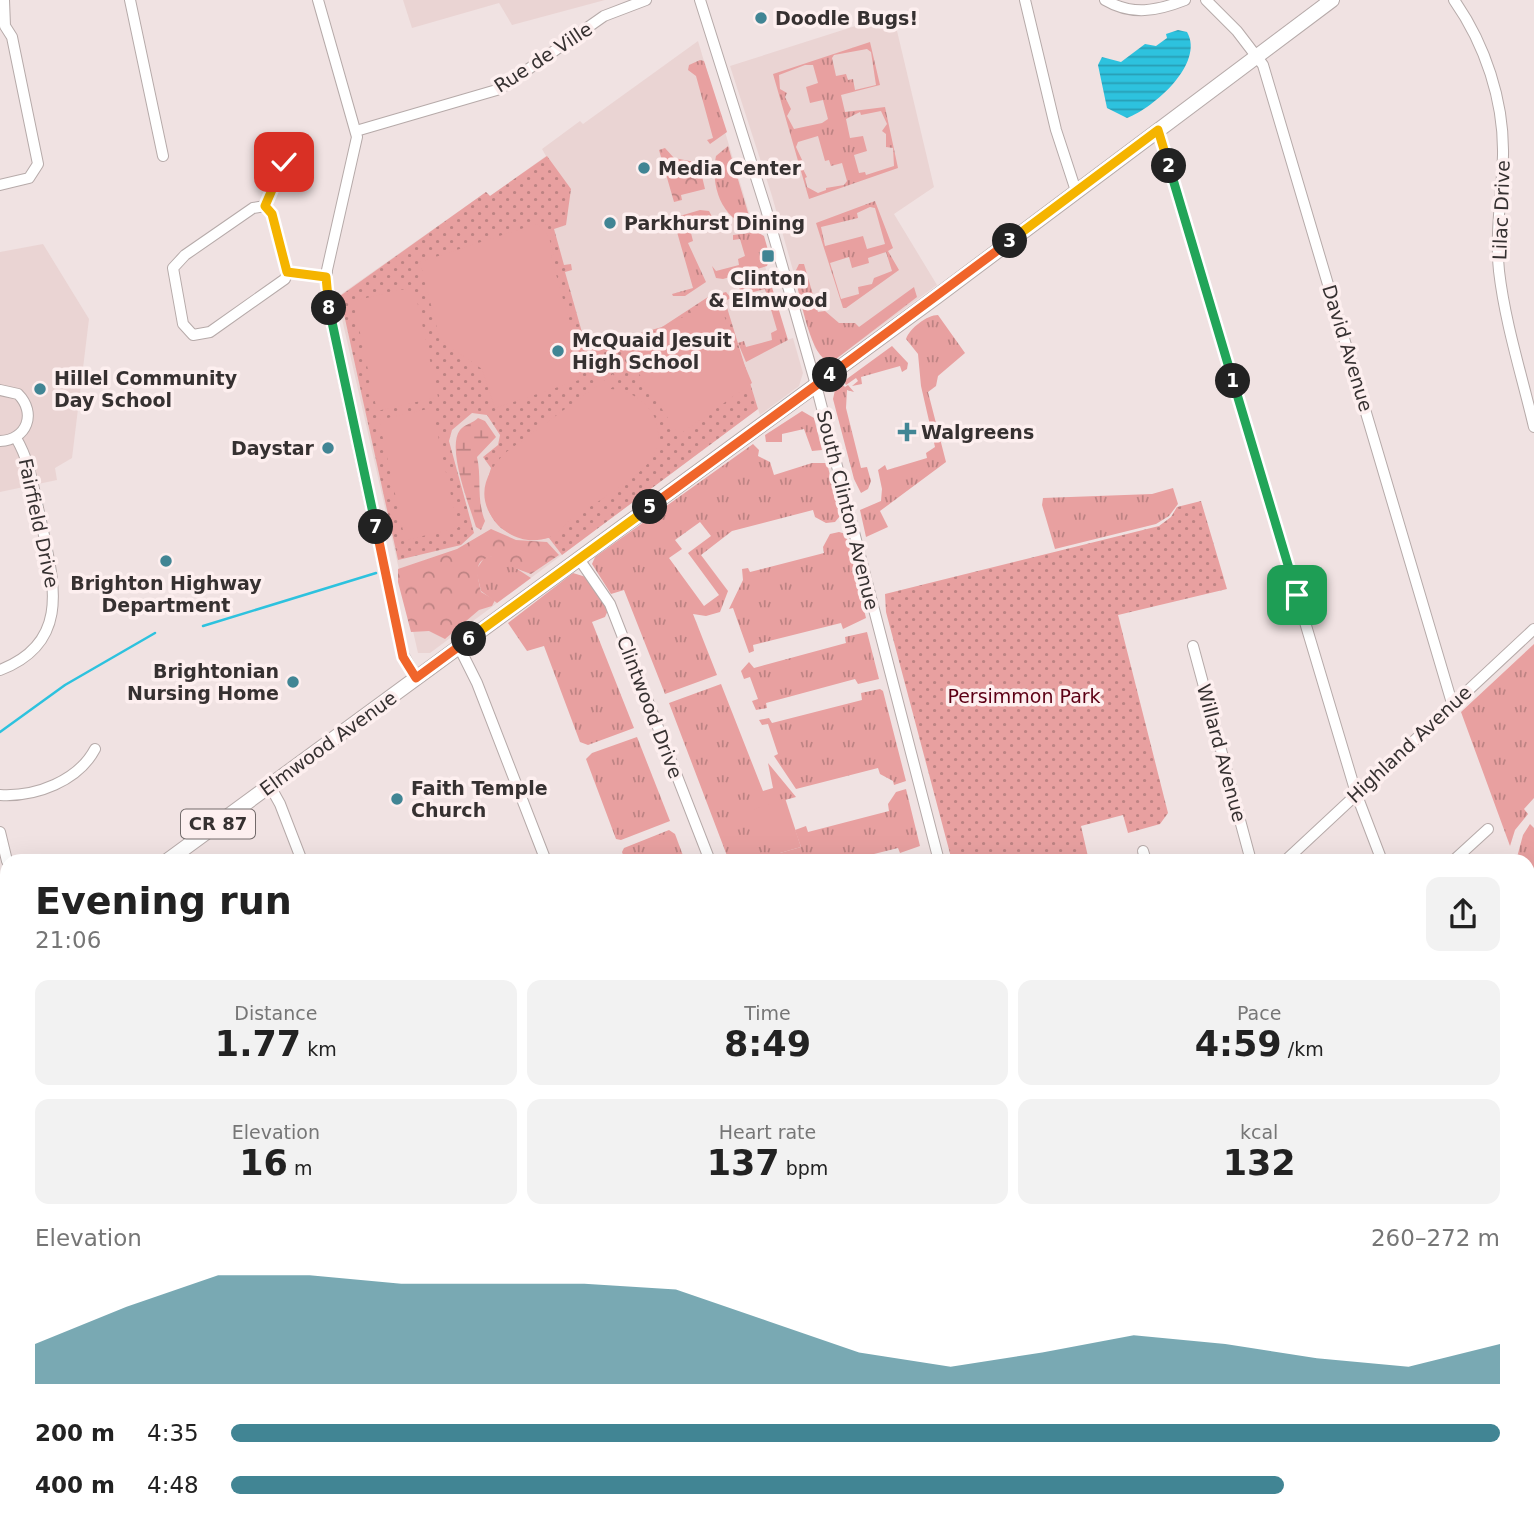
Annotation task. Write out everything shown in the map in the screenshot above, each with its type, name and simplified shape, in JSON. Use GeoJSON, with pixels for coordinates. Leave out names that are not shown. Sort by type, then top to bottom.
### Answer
{"type":"FeatureCollection","features":[{"type":"Feature","properties":{"kind":"main road","name":"Elmwood Avenue"},"geometry":{"type":"LineString","coordinates":[[177,854],[816,385],[1332,0]]}},
{"type":"Feature","properties":{"kind":"street"},"geometry":{"type":"LineString","coordinates":[[0,185],[29,178],[38,163],[12,37],[2,25],[4,0]]}},
{"type":"Feature","properties":{"kind":"street"},"geometry":{"type":"LineString","coordinates":[[130,0],[163,156]]}},
{"type":"Feature","properties":{"kind":"street"},"geometry":{"type":"LineString","coordinates":[[318,0],[356,131],[326,277],[327,302],[403,657],[416,678]]}},
{"type":"Feature","properties":{"kind":"street","name":"Rue de Ville"},"geometry":{"type":"LineString","coordinates":[[356,131],[500,89],[604,16],[646,0]]}},
{"type":"Feature","properties":{"kind":"street","name":"South Clinton Avenue"},"geometry":{"type":"LineString","coordinates":[[700,0],[766,209],[816,385],[937,854]]}},
{"type":"Feature","properties":{"kind":"street"},"geometry":{"type":"LineString","coordinates":[[1025,0],[1056,130],[1076,191]]}},
{"type":"Feature","properties":{"kind":"street"},"geometry":{"type":"LineString","coordinates":[[1105,0],[1121,8],[1138,11],[1159,9],[1185,0]]}},
{"type":"Feature","properties":{"kind":"street"},"geometry":{"type":"LineString","coordinates":[[1206,0],[1257,55]]}},
{"type":"Feature","properties":{"kind":"street","name":"Lilac Drive"},"geometry":{"type":"LineString","coordinates":[[1454,0],[1476,36],[1496,92],[1503,153],[1497,233],[1500,275],[1534,427]]}},
{"type":"Feature","properties":{"kind":"street","name":"David Avenue"},"geometry":{"type":"LineString","coordinates":[[1257,55],[1271,92],[1452,703]]}},
{"type":"Feature","properties":{"kind":"street"},"geometry":{"type":"LineString","coordinates":[[1158,130],[1356,793],[1379,854]]}},
{"type":"Feature","properties":{"kind":"street"},"geometry":{"type":"LineString","coordinates":[[265,206],[284,162]]}},
{"type":"Feature","properties":{"kind":"street"},"geometry":{"type":"LineString","coordinates":[[265,206],[272,214],[287,272],[279,285],[210,332],[193,335],[183,324],[173,278],[176,263],[253,208],[265,206]]}},
{"type":"Feature","properties":{"kind":"street"},"geometry":{"type":"LineString","coordinates":[[287,272],[326,277]]}},
{"type":"Feature","properties":{"kind":"street","name":"Fairfield Drive"},"geometry":{"type":"LineString","coordinates":[[0,390],[18,394],[28,408],[27,425],[16,438],[0,441]]}},
{"type":"Feature","properties":{"kind":"street","name":"Fairfield Drive"},"geometry":{"type":"LineString","coordinates":[[0,670],[21,659],[38,644],[48,627],[54,606],[54,585],[36,498],[24,451],[16,438]]}},
{"type":"Feature","properties":{"kind":"street","name":"Clintwood Drive"},"geometry":{"type":"LineString","coordinates":[[579,559],[610,604],[707,854]]}},
{"type":"Feature","properties":{"kind":"street","name":"Highland Avenue"},"geometry":{"type":"LineString","coordinates":[[1292,854],[1534,629]]}},
{"type":"Feature","properties":{"kind":"street","name":"Willard Avenue"},"geometry":{"type":"LineString","coordinates":[[1193,646],[1249,854]]}},
{"type":"Feature","properties":{"kind":"street"},"geometry":{"type":"LineString","coordinates":[[459,647],[477,683],[543,854]]}},
{"type":"Feature","properties":{"kind":"street"},"geometry":{"type":"LineString","coordinates":[[0,795],[31,792],[75,774],[95,749]]}},
{"type":"Feature","properties":{"kind":"street"},"geometry":{"type":"LineString","coordinates":[[270,786],[299,854]]}},
{"type":"Feature","properties":{"kind":"street"},"geometry":{"type":"LineString","coordinates":[[1461,854],[1488,829]]}},
{"type":"Feature","properties":{"kind":"street"},"geometry":{"type":"LineString","coordinates":[[0,832],[5,854]]}},
{"type":"Feature","properties":{"kind":"shaded area"},"geometry":{"type":"Polygon","coordinates":[[[403,0],[605,0],[512,25],[499,3],[412,28],[403,0]]]}},
{"type":"Feature","properties":{"kind":"shaded area"},"geometry":{"type":"Polygon","coordinates":[[[893,14],[934,187],[894,214],[937,285],[836,359],[826,360],[815,348],[772,196],[730,66],[893,14]]]}},
{"type":"Feature","properties":{"kind":"shaded area","name":"McQuaid Jesuit High School"},"geometry":{"type":"Polygon","coordinates":[[[698,41],[787,340],[793,338],[803,373],[799,386],[760,415],[758,409],[430,653],[418,653],[337,297],[486,192],[490,196],[546,156],[542,149],[580,121],[583,124],[698,41]]]}},
{"type":"Feature","properties":{"kind":"shaded area","name":"Hillel Community Day School"},"geometry":{"type":"Polygon","coordinates":[[[43,244],[89,319],[72,458],[55,468],[57,480],[0,492],[0,252],[43,244]]]}},
{"type":"Feature","properties":{"kind":"green space"},"geometry":{"type":"Polygon","coordinates":[[[870,42],[880,85],[841,95],[845,112],[885,107],[898,168],[809,199],[773,74],[870,42]],[[867,49],[834,55],[832,58],[836,76],[846,74],[848,80],[853,79],[855,90],[876,85],[871,52],[867,49]],[[805,65],[779,75],[780,89],[787,93],[785,97],[791,109],[787,116],[794,129],[822,123],[828,119],[823,100],[810,103],[806,87],[818,83],[813,65],[805,65]],[[881,111],[861,115],[860,112],[846,119],[850,138],[863,136],[867,151],[854,155],[859,173],[865,172],[866,175],[894,166],[893,148],[886,147],[886,134],[882,131],[887,124],[881,111]],[[818,136],[798,142],[796,147],[803,162],[800,163],[807,177],[807,187],[818,193],[826,188],[844,185],[847,181],[842,163],[831,166],[829,160],[825,161],[818,136]]]}},
{"type":"Feature","properties":{"kind":"green space"},"geometry":{"type":"Polygon","coordinates":[[[704,61],[727,132],[710,144],[707,140],[713,138],[696,76],[688,70],[689,65],[704,61]]]}},
{"type":"Feature","properties":{"kind":"green space"},"geometry":{"type":"Polygon","coordinates":[[[728,146],[752,226],[732,217],[720,200],[715,178],[716,156],[728,146]]]}},
{"type":"Feature","properties":{"kind":"green space"},"geometry":{"type":"Polygon","coordinates":[[[665,148],[674,158],[695,162],[700,168],[705,189],[681,195],[682,200],[674,202],[659,150],[665,148]]]}},
{"type":"Feature","properties":{"kind":"green space","name":"McQuaid Jesuit High School"},"geometry":{"type":"Polygon","coordinates":[[[547,156],[571,189],[566,225],[554,229],[564,265],[571,264],[572,270],[565,272],[585,343],[591,347],[662,327],[708,297],[726,292],[731,298],[725,301],[758,409],[562,555],[549,538],[517,536],[496,523],[487,500],[491,468],[483,457],[498,445],[500,435],[487,415],[472,413],[452,430],[449,441],[474,533],[461,545],[398,560],[340,296],[486,192],[490,196],[547,156]]]}},
{"type":"Feature","properties":{"kind":"green space"},"geometry":{"type":"Polygon","coordinates":[[[875,201],[893,248],[888,251],[899,270],[843,308],[816,223],[875,201]],[[870,207],[857,213],[858,218],[821,227],[825,246],[863,236],[867,249],[885,244],[875,208],[870,207]],[[886,252],[868,258],[869,263],[852,268],[849,257],[830,263],[841,299],[859,294],[858,287],[872,284],[874,278],[892,271],[886,252]]]}},
{"type":"Feature","properties":{"kind":"green space"},"geometry":{"type":"Polygon","coordinates":[[[700,210],[709,211],[716,224],[691,233],[693,241],[688,243],[706,282],[685,296],[673,296],[672,294],[693,288],[673,218],[700,210]]]}},
{"type":"Feature","properties":{"kind":"green space"},"geometry":{"type":"Polygon","coordinates":[[[536,224],[544,230],[550,241],[554,255],[551,256],[574,339],[569,341],[582,379],[495,408],[482,369],[440,340],[420,262],[536,224]]]}},
{"type":"Feature","properties":{"kind":"green space"},"geometry":{"type":"Polygon","coordinates":[[[757,232],[764,236],[770,257],[767,266],[723,279],[716,278],[712,266],[716,271],[739,265],[738,259],[745,256],[740,239],[733,240],[733,235],[757,232]]]}},
{"type":"Feature","properties":{"kind":"green space"},"geometry":{"type":"Polygon","coordinates":[[[799,264],[804,264],[818,312],[825,311],[839,323],[855,323],[859,327],[914,287],[917,297],[836,359],[826,360],[815,346],[806,321],[794,274],[799,264]]]}},
{"type":"Feature","properties":{"kind":"green space"},"geometry":{"type":"Polygon","coordinates":[[[771,284],[788,340],[746,362],[738,343],[744,341],[746,347],[772,340],[771,333],[777,330],[765,289],[742,295],[739,288],[771,284]]]}},
{"type":"Feature","properties":{"kind":"green space"},"geometry":{"type":"Polygon","coordinates":[[[414,287],[438,397],[377,411],[353,301],[414,287]]]}},
{"type":"Feature","properties":{"kind":"green space"},"geometry":{"type":"Polygon","coordinates":[[[706,302],[720,306],[752,383],[679,435],[622,348],[691,313],[690,310],[706,302]]]}},
{"type":"Feature","properties":{"kind":"green space"},"geometry":{"type":"Polygon","coordinates":[[[938,315],[965,353],[938,376],[936,386],[928,392],[946,462],[880,511],[888,527],[866,537],[860,510],[881,501],[882,489],[878,470],[885,465],[887,470],[927,458],[926,453],[935,447],[921,386],[918,354],[906,339],[919,323],[938,315]]]}},
{"type":"Feature","properties":{"kind":"green space"},"geometry":{"type":"Polygon","coordinates":[[[892,346],[908,363],[907,369],[902,372],[900,366],[861,377],[862,384],[852,386],[858,381],[856,378],[846,385],[844,381],[892,346]]]}},
{"type":"Feature","properties":{"kind":"green space"},"geometry":{"type":"Polygon","coordinates":[[[613,374],[618,383],[610,389],[641,400],[654,416],[658,438],[651,460],[631,479],[570,520],[553,536],[531,540],[522,539],[506,531],[493,518],[485,502],[485,486],[495,465],[505,453],[613,374]]]}},
{"type":"Feature","properties":{"kind":"green space"},"geometry":{"type":"Polygon","coordinates":[[[841,383],[845,387],[848,385],[854,392],[847,390],[846,408],[861,468],[867,467],[871,481],[868,489],[861,493],[854,479],[833,399],[835,390],[841,383]]]}},
{"type":"Feature","properties":{"kind":"green space"},"geometry":{"type":"Polygon","coordinates":[[[432,408],[458,528],[405,540],[379,420],[432,408]]]}},
{"type":"Feature","properties":{"kind":"green space"},"geometry":{"type":"Polygon","coordinates":[[[802,411],[814,418],[822,450],[812,451],[804,429],[782,434],[782,442],[766,442],[765,435],[802,411]]]}},
{"type":"Feature","properties":{"kind":"green space"},"geometry":{"type":"Polygon","coordinates":[[[478,418],[485,421],[496,437],[477,457],[485,521],[481,530],[476,527],[465,492],[456,450],[456,439],[460,430],[478,418]]]}},
{"type":"Feature","properties":{"kind":"green space"},"geometry":{"type":"Polygon","coordinates":[[[753,444],[759,450],[758,456],[770,462],[774,475],[812,463],[827,463],[840,516],[835,522],[826,523],[815,517],[813,510],[732,531],[701,555],[728,591],[720,612],[706,616],[693,614],[717,675],[665,694],[624,590],[611,594],[592,564],[595,557],[753,444]],[[700,522],[675,540],[682,549],[669,558],[704,606],[719,595],[688,553],[711,536],[700,522]]]}},
{"type":"Feature","properties":{"kind":"green space"},"geometry":{"type":"Polygon","coordinates":[[[1173,488],[1178,504],[1169,516],[1156,524],[1055,549],[1042,505],[1043,498],[1152,494],[1173,488]]]}},
{"type":"Feature","properties":{"kind":"green space","name":"Persimmon Park"},"geometry":{"type":"Polygon","coordinates":[[[1201,501],[1227,589],[1118,615],[1168,813],[1160,824],[1128,833],[1123,815],[1081,826],[1087,854],[950,854],[886,612],[885,594],[1159,526],[1171,517],[1177,507],[1201,501]]]}},
{"type":"Feature","properties":{"kind":"green space"},"geometry":{"type":"Polygon","coordinates":[[[491,529],[516,540],[547,542],[559,555],[531,574],[507,565],[496,556],[488,557],[480,563],[478,573],[481,592],[495,600],[492,606],[479,610],[445,639],[429,631],[411,632],[398,582],[398,569],[457,549],[491,529]]]}},
{"type":"Feature","properties":{"kind":"green space"},"geometry":{"type":"Polygon","coordinates":[[[830,534],[846,534],[866,618],[843,629],[841,623],[753,645],[754,651],[749,653],[733,608],[729,609],[743,580],[742,569],[748,568],[750,572],[824,553],[823,547],[830,534]]]}},
{"type":"Feature","properties":{"kind":"green space"},"geometry":{"type":"Polygon","coordinates":[[[496,555],[531,578],[497,603],[481,591],[476,570],[484,558],[496,555]]]}},
{"type":"Feature","properties":{"kind":"green space"},"geometry":{"type":"Polygon","coordinates":[[[573,573],[586,577],[609,608],[605,617],[592,622],[634,728],[588,745],[580,742],[544,646],[527,651],[508,623],[573,573]]]}},
{"type":"Feature","properties":{"kind":"green space"},"geometry":{"type":"Polygon","coordinates":[[[867,632],[879,679],[858,684],[855,679],[766,703],[767,708],[756,710],[752,701],[758,699],[750,677],[744,679],[741,671],[749,662],[754,668],[846,643],[845,637],[867,632]]]}},
{"type":"Feature","properties":{"kind":"green space"},"geometry":{"type":"Polygon","coordinates":[[[1534,644],[1534,798],[1524,809],[1528,814],[1515,830],[1510,846],[1461,712],[1534,644]]]}},
{"type":"Feature","properties":{"kind":"green space"},"geometry":{"type":"Polygon","coordinates":[[[721,684],[763,791],[773,788],[768,763],[796,797],[785,800],[780,853],[801,847],[795,830],[806,826],[808,832],[889,811],[888,804],[896,792],[906,789],[920,846],[900,853],[898,848],[874,854],[726,854],[669,703],[721,684]]]}},
{"type":"Feature","properties":{"kind":"green space"},"geometry":{"type":"Polygon","coordinates":[[[880,689],[883,691],[906,781],[894,785],[893,781],[880,774],[878,768],[796,789],[774,756],[778,754],[768,724],[762,725],[759,720],[769,718],[772,723],[862,700],[861,693],[880,689]]]}},
{"type":"Feature","properties":{"kind":"green space"},"geometry":{"type":"Polygon","coordinates":[[[637,737],[670,821],[621,840],[616,839],[586,759],[592,753],[637,737]]]}},
{"type":"Feature","properties":{"kind":"green space"},"geometry":{"type":"Polygon","coordinates":[[[785,798],[801,847],[780,853],[769,848],[752,810],[785,798]]]}},
{"type":"Feature","properties":{"kind":"green space"},"geometry":{"type":"Polygon","coordinates":[[[1530,824],[1534,828],[1534,854],[1518,854],[1523,835],[1530,824]]]}},
{"type":"Feature","properties":{"kind":"green space"},"geometry":{"type":"Polygon","coordinates":[[[669,830],[675,834],[682,854],[623,854],[624,848],[669,830]]]}},
{"type":"Feature","properties":{"kind":"water"},"geometry":{"type":"Polygon","coordinates":[[[1178,30],[1187,32],[1191,44],[1189,57],[1174,83],[1150,105],[1127,118],[1107,108],[1098,65],[1102,57],[1121,62],[1145,44],[1156,46],[1167,38],[1166,34],[1178,30]]]}},
{"type":"Feature","properties":{"kind":"waterway"},"geometry":{"type":"LineString","coordinates":[[203,626],[376,573]]}},
{"type":"Feature","properties":{"kind":"waterway"},"geometry":{"type":"LineString","coordinates":[[0,732],[65,685],[155,633]]}},
{"type":"Feature","properties":{"kind":"place","name":"Doodle Bugs!"},"geometry":{"type":"Point","coordinates":[761,18]}},
{"type":"Feature","properties":{"kind":"place","name":"Media Center"},"geometry":{"type":"Point","coordinates":[644,168]}},
{"type":"Feature","properties":{"kind":"place","name":"Parkhurst Dining"},"geometry":{"type":"Point","coordinates":[610,223]}},
{"type":"Feature","properties":{"kind":"place","name":"Clinton & Elmwood"},"geometry":{"type":"Point","coordinates":[768,256]}},
{"type":"Feature","properties":{"kind":"place","name":"McQuaid Jesuit High School"},"geometry":{"type":"Point","coordinates":[558,351]}},
{"type":"Feature","properties":{"kind":"place","name":"Hillel Community Day School"},"geometry":{"type":"Point","coordinates":[40,389]}},
{"type":"Feature","properties":{"kind":"place","name":"Walgreens"},"geometry":{"type":"Point","coordinates":[907,432]}},
{"type":"Feature","properties":{"kind":"place","name":"Daystar"},"geometry":{"type":"Point","coordinates":[328,448]}},
{"type":"Feature","properties":{"kind":"place","name":"Brighton Highway Department"},"geometry":{"type":"Point","coordinates":[166,561]}},
{"type":"Feature","properties":{"kind":"place","name":"Brightonian Nursing Home"},"geometry":{"type":"Point","coordinates":[293,682]}},
{"type":"Feature","properties":{"kind":"place","name":"Faith Temple Church"},"geometry":{"type":"Point","coordinates":[397,799]}},
{"type":"Feature","properties":{"kind":"route"},"geometry":{"type":"LineString","coordinates":[[284,162],[265,206],[272,214],[287,272],[326,277],[327,302],[403,657],[416,678],[1158,130],[1297,595]]}}]}
